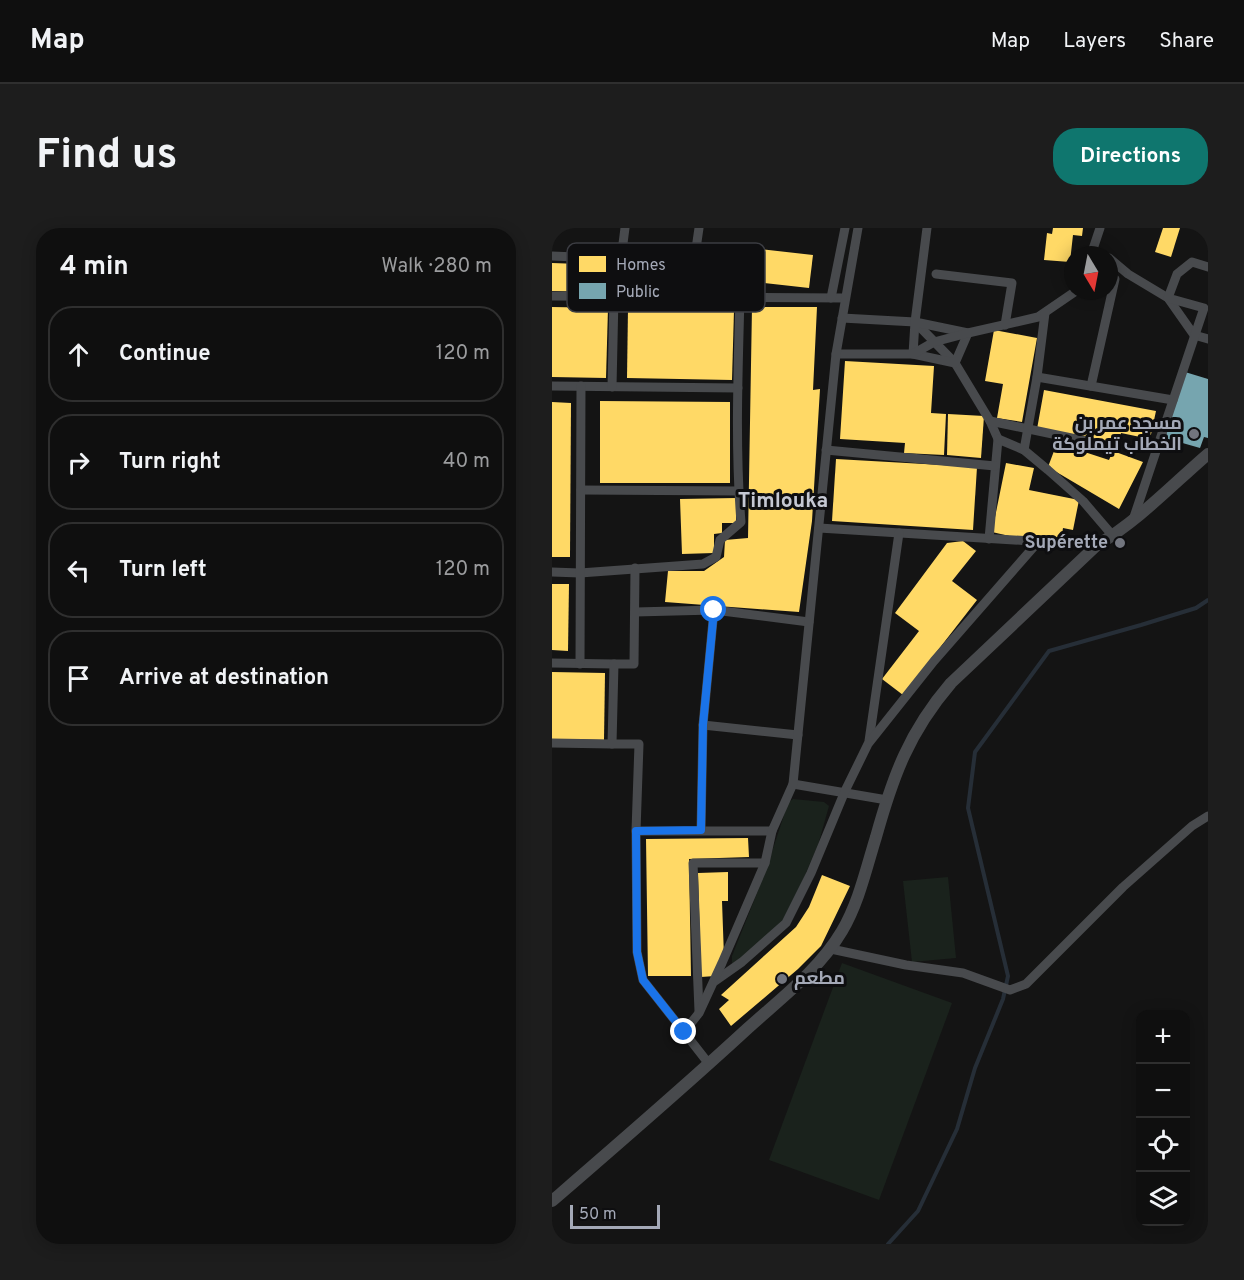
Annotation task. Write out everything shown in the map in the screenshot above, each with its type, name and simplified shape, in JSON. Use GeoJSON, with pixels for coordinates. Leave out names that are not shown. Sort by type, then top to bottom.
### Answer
{"type":"FeatureCollection","features":[{"type":"Feature","properties":{"kind":"street"},"geometry":{"type":"LineString","coordinates":[[552,236],[553,228]]}},
{"type":"Feature","properties":{"kind":"street"},"geometry":{"type":"LineString","coordinates":[[624,243],[626,228]]}},
{"type":"Feature","properties":{"kind":"street"},"geometry":{"type":"LineString","coordinates":[[697,243],[699,228]]}},
{"type":"Feature","properties":{"kind":"street"},"geometry":{"type":"LineString","coordinates":[[831,298],[845,228]]}},
{"type":"Feature","properties":{"kind":"street"},"geometry":{"type":"LineString","coordinates":[[684,1032],[699,1013],[713,982],[765,863],[772,831],[793,784],[836,354],[858,228]]}},
{"type":"Feature","properties":{"kind":"street"},"geometry":{"type":"LineString","coordinates":[[913,354],[927,228]]}},
{"type":"Feature","properties":{"kind":"street"},"geometry":{"type":"LineString","coordinates":[[1095,246],[1100,228]]}},
{"type":"Feature","properties":{"kind":"street"},"geometry":{"type":"LineString","coordinates":[[552,256],[567,257]]}},
{"type":"Feature","properties":{"kind":"street"},"geometry":{"type":"LineString","coordinates":[[1168,298],[1177,274],[1192,262],[1208,267]]}},
{"type":"Feature","properties":{"kind":"street"},"geometry":{"type":"LineString","coordinates":[[1118,266],[1168,298],[1204,308],[1132,520]]}},
{"type":"Feature","properties":{"kind":"street"},"geometry":{"type":"LineString","coordinates":[[936,274],[1012,283],[1005,325]]}},
{"type":"Feature","properties":{"kind":"street"},"geometry":{"type":"LineString","coordinates":[[1118,278],[1128,274]]}},
{"type":"Feature","properties":{"kind":"street"},"geometry":{"type":"LineString","coordinates":[[765,297],[844,298]]}},
{"type":"Feature","properties":{"kind":"street"},"geometry":{"type":"LineString","coordinates":[[1168,298],[1194,335],[1208,339]]}},
{"type":"Feature","properties":{"kind":"street"},"geometry":{"type":"LineString","coordinates":[[913,354],[934,342],[1038,317],[1064,300]]}},
{"type":"Feature","properties":{"kind":"street"},"geometry":{"type":"LineString","coordinates":[[1091,386],[1108,300]]}},
{"type":"Feature","properties":{"kind":"street"},"geometry":{"type":"LineString","coordinates":[[612,387],[614,312]]}},
{"type":"Feature","properties":{"kind":"street"},"geometry":{"type":"LineString","coordinates":[[552,572],[580,573],[703,564],[716,557],[720,540],[741,522],[738,388],[740,312]]}},
{"type":"Feature","properties":{"kind":"street"},"geometry":{"type":"LineString","coordinates":[[1024,450],[1045,313]]}},
{"type":"Feature","properties":{"kind":"street"},"geometry":{"type":"LineString","coordinates":[[842,318],[915,322],[968,333]]}},
{"type":"Feature","properties":{"kind":"street"},"geometry":{"type":"LineString","coordinates":[[915,322],[955,363],[990,421],[998,439],[989,539]]}},
{"type":"Feature","properties":{"kind":"street"},"geometry":{"type":"LineString","coordinates":[[955,363],[968,333]]}},
{"type":"Feature","properties":{"kind":"street"},"geometry":{"type":"LineString","coordinates":[[836,354],[913,354],[955,363]]}},
{"type":"Feature","properties":{"kind":"street"},"geometry":{"type":"LineString","coordinates":[[1037,377],[1173,400]]}},
{"type":"Feature","properties":{"kind":"street"},"geometry":{"type":"LineString","coordinates":[[552,386],[738,388]]}},
{"type":"Feature","properties":{"kind":"street"},"geometry":{"type":"LineString","coordinates":[[580,664],[581,386]]}},
{"type":"Feature","properties":{"kind":"street"},"geometry":{"type":"LineString","coordinates":[[990,421],[1105,445]]}},
{"type":"Feature","properties":{"kind":"street"},"geometry":{"type":"LineString","coordinates":[[998,439],[1024,450],[1083,501],[1113,536]]}},
{"type":"Feature","properties":{"kind":"street"},"geometry":{"type":"LineString","coordinates":[[826,450],[995,466]]}},
{"type":"Feature","properties":{"kind":"street"},"geometry":{"type":"LineString","coordinates":[[552,1201],[709,1064],[814,968],[831,949],[854,907],[887,800],[907,748],[926,714],[944,691],[1097,544],[1113,536],[1208,454]]}},
{"type":"Feature","properties":{"kind":"street"},"geometry":{"type":"LineString","coordinates":[[581,490],[739,491]]}},
{"type":"Feature","properties":{"kind":"street"},"geometry":{"type":"LineString","coordinates":[[819,528],[1097,544]]}},
{"type":"Feature","properties":{"kind":"street"},"geometry":{"type":"LineString","coordinates":[[868,744],[899,533]]}},
{"type":"Feature","properties":{"kind":"street"},"geometry":{"type":"LineString","coordinates":[[713,982],[742,962],[786,923],[812,873],[845,791],[868,744],[934,661],[1038,542]]}},
{"type":"Feature","properties":{"kind":"street"},"geometry":{"type":"LineString","coordinates":[[552,663],[634,664],[635,568]]}},
{"type":"Feature","properties":{"kind":"street"},"geometry":{"type":"LineString","coordinates":[[635,612],[714,610],[809,622]]}},
{"type":"Feature","properties":{"kind":"street"},"geometry":{"type":"LineString","coordinates":[[701,830],[703,725],[714,610]]}},
{"type":"Feature","properties":{"kind":"street"},"geometry":{"type":"LineString","coordinates":[[612,744],[614,664]]}},
{"type":"Feature","properties":{"kind":"street"},"geometry":{"type":"LineString","coordinates":[[703,725],[798,735]]}},
{"type":"Feature","properties":{"kind":"street"},"geometry":{"type":"LineString","coordinates":[[552,743],[639,744],[636,831],[639,962],[643,980],[709,1064]]}},
{"type":"Feature","properties":{"kind":"street"},"geometry":{"type":"LineString","coordinates":[[793,784],[845,791],[887,800]]}},
{"type":"Feature","properties":{"kind":"street"},"geometry":{"type":"LineString","coordinates":[[831,949],[906,966],[963,973],[1010,990],[1018,988],[1026,984],[1123,887],[1192,826],[1208,816]]}},
{"type":"Feature","properties":{"kind":"street"},"geometry":{"type":"LineString","coordinates":[[636,831],[772,831]]}},
{"type":"Feature","properties":{"kind":"street"},"geometry":{"type":"LineString","coordinates":[[699,1013],[693,863],[765,863]]}},
{"type":"Feature","properties":{"kind":"shaded area"},"geometry":{"type":"Polygon","coordinates":[[[793,799],[824,802],[829,806],[818,845],[786,919],[736,963],[732,963],[732,956],[765,873],[788,803],[793,799]]]}},
{"type":"Feature","properties":{"kind":"shaded area"},"geometry":{"type":"Polygon","coordinates":[[[948,877],[956,958],[912,962],[903,881],[948,877]]]}},
{"type":"Feature","properties":{"kind":"shaded area"},"geometry":{"type":"Polygon","coordinates":[[[842,963],[952,1003],[879,1200],[769,1160],[842,963]]]}},
{"type":"Feature","properties":{"kind":"building: Homes"},"geometry":{"type":"Polygon","coordinates":[[[1053,228],[1083,228],[1082,236],[1073,235],[1072,246],[1064,246],[1064,262],[1044,260],[1047,233],[1052,234],[1053,228]]]}},
{"type":"Feature","properties":{"kind":"building: Homes"},"geometry":{"type":"Polygon","coordinates":[[[1163,228],[1180,228],[1171,257],[1155,252],[1163,228]]]}},
{"type":"Feature","properties":{"kind":"building: Homes"},"geometry":{"type":"Polygon","coordinates":[[[765,250],[813,255],[809,288],[765,283],[765,250]]]}},
{"type":"Feature","properties":{"kind":"building: Homes"},"geometry":{"type":"Polygon","coordinates":[[[552,263],[567,264],[567,291],[552,291],[552,263]]]}},
{"type":"Feature","properties":{"kind":"building: Homes"},"geometry":{"type":"Polygon","coordinates":[[[552,307],[567,307],[567,312],[608,312],[606,378],[552,377],[552,307]]]}},
{"type":"Feature","properties":{"kind":"building: Homes"},"geometry":{"type":"Polygon","coordinates":[[[765,307],[817,307],[813,390],[820,389],[812,521],[799,612],[665,602],[668,571],[704,571],[724,557],[725,540],[748,538],[752,312],[765,312],[765,307]]]}},
{"type":"Feature","properties":{"kind":"building: Homes"},"geometry":{"type":"Polygon","coordinates":[[[628,312],[734,312],[732,380],[627,378],[628,312]]]}},
{"type":"Feature","properties":{"kind":"building: Homes"},"geometry":{"type":"Polygon","coordinates":[[[994,330],[1037,338],[1022,422],[997,418],[1003,384],[985,381],[994,330]]]}},
{"type":"Feature","properties":{"kind":"building: Homes"},"geometry":{"type":"Polygon","coordinates":[[[845,361],[934,366],[931,413],[946,414],[944,455],[904,453],[905,443],[840,439],[845,361]]]}},
{"type":"Feature","properties":{"kind":"building: Homes"},"geometry":{"type":"Polygon","coordinates":[[[1044,390],[1156,411],[1150,439],[1121,433],[1119,444],[1037,429],[1044,390]]]}},
{"type":"Feature","properties":{"kind":"building: Homes"},"geometry":{"type":"Polygon","coordinates":[[[600,401],[730,402],[730,483],[600,483],[600,401]]]}},
{"type":"Feature","properties":{"kind":"building: Homes"},"geometry":{"type":"Polygon","coordinates":[[[552,402],[571,403],[570,557],[552,557],[552,402]]]}},
{"type":"Feature","properties":{"kind":"building: Homes"},"geometry":{"type":"Polygon","coordinates":[[[948,414],[984,416],[981,458],[947,455],[948,414]]]}},
{"type":"Feature","properties":{"kind":"building: Homes"},"geometry":{"type":"Polygon","coordinates":[[[1057,443],[1109,460],[1113,451],[1143,462],[1119,509],[1048,467],[1057,443]]]}},
{"type":"Feature","properties":{"kind":"building: Homes"},"geometry":{"type":"Polygon","coordinates":[[[836,459],[977,467],[973,530],[832,521],[836,459]]]}},
{"type":"Feature","properties":{"kind":"building: Homes"},"geometry":{"type":"Polygon","coordinates":[[[1006,463],[1034,468],[1029,490],[1079,500],[1073,530],[1063,528],[1061,541],[1028,534],[1027,540],[992,532],[1006,463]]]}},
{"type":"Feature","properties":{"kind":"building: Homes"},"geometry":{"type":"Polygon","coordinates":[[[736,498],[736,523],[722,523],[722,533],[714,534],[714,553],[682,554],[680,499],[736,498]]]}},
{"type":"Feature","properties":{"kind":"building: Homes"},"geometry":{"type":"Polygon","coordinates":[[[963,541],[976,551],[952,581],[977,600],[903,695],[882,679],[919,631],[895,613],[947,543],[963,541]]]}},
{"type":"Feature","properties":{"kind":"building: Homes"},"geometry":{"type":"Polygon","coordinates":[[[552,584],[569,584],[568,651],[552,650],[552,584]]]}},
{"type":"Feature","properties":{"kind":"building: Homes"},"geometry":{"type":"Polygon","coordinates":[[[552,672],[605,673],[604,740],[552,739],[552,672]]]}},
{"type":"Feature","properties":{"kind":"building: Homes"},"geometry":{"type":"Polygon","coordinates":[[[748,838],[749,857],[689,859],[691,976],[648,976],[646,839],[748,838]]]}},
{"type":"Feature","properties":{"kind":"building: Homes"},"geometry":{"type":"Polygon","coordinates":[[[728,872],[728,901],[722,901],[724,957],[715,976],[701,977],[698,873],[728,872]]]}},
{"type":"Feature","properties":{"kind":"building: Homes"},"geometry":{"type":"Polygon","coordinates":[[[822,875],[850,886],[821,946],[798,969],[731,1026],[719,1009],[729,1000],[721,995],[796,927],[809,907],[822,875]]]}},
{"type":"Feature","properties":{"kind":"building: Public"},"geometry":{"type":"Polygon","coordinates":[[[1185,372],[1208,379],[1208,438],[1204,437],[1200,448],[1165,438],[1185,372]]]}},
{"type":"Feature","properties":{"kind":"waterway"},"geometry":{"type":"LineString","coordinates":[[888,1244],[918,1211],[957,1129],[975,1068],[1003,999],[1008,976],[968,808],[975,752],[1049,651],[1196,608],[1208,600]]}},
{"type":"Feature","properties":{"kind":"place","name":"مسجد عمر بن الخطاب تيملوكة"},"geometry":{"type":"Point","coordinates":[1194,434]}},
{"type":"Feature","properties":{"kind":"place","name":"Supérette"},"geometry":{"type":"Point","coordinates":[1120,543]}},
{"type":"Feature","properties":{"kind":"place","name":"مطعم"},"geometry":{"type":"Point","coordinates":[782,979]}},
{"type":"Feature","properties":{"kind":"district","name":"Timlouka"},"geometry":{"type":"Point","coordinates":[783,501]}},
{"type":"Feature","properties":{"kind":"route"},"geometry":{"type":"LineString","coordinates":[[684,1032],[643,980],[637,952],[636,831],[701,830],[703,725],[714,610]]}}]}
